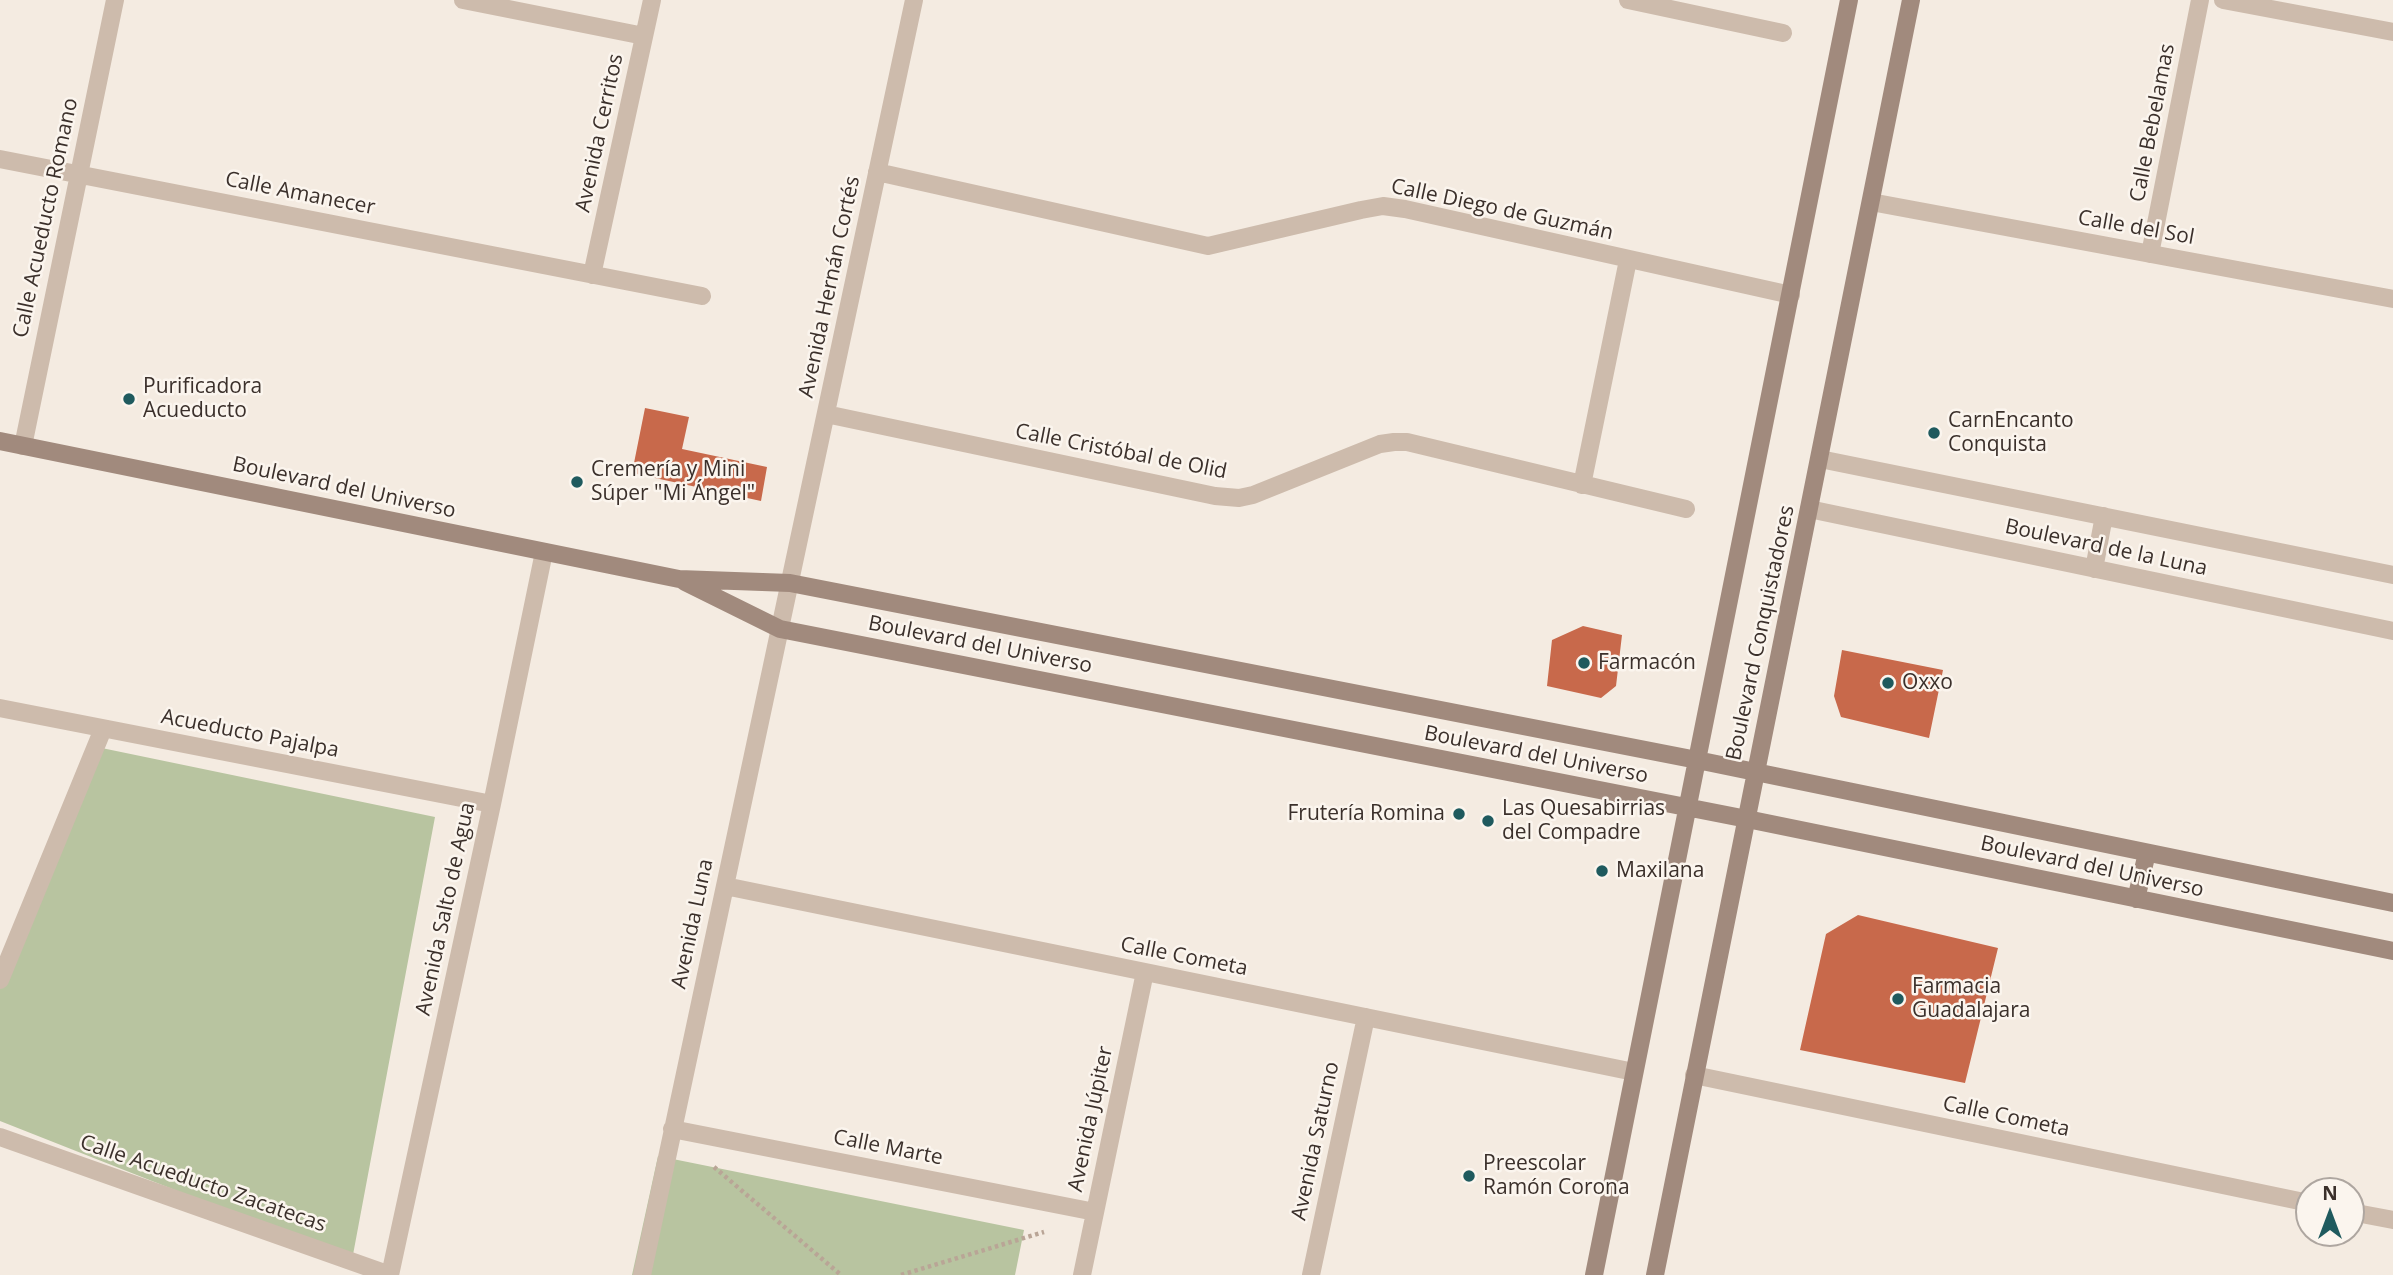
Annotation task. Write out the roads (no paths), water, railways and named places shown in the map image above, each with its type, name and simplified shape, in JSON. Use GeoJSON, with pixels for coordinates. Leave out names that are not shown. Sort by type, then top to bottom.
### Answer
{"type":"FeatureCollection","features":[{"type":"Feature","properties":{"kind":"street","name":"Calle Acueducto Romano"},"geometry":{"type":"LineString","coordinates":[[23,446],[115,0]]}},
{"type":"Feature","properties":{"kind":"street"},"geometry":{"type":"LineString","coordinates":[[463,0],[644,36]]}},
{"type":"Feature","properties":{"kind":"street","name":"Avenida Cerritos"},"geometry":{"type":"LineString","coordinates":[[592,275],[652,0]]}},
{"type":"Feature","properties":{"kind":"street","name":"Avenida Hernán Cortés"},"geometry":{"type":"LineString","coordinates":[[790,583],[914,0]]}},
{"type":"Feature","properties":{"kind":"street"},"geometry":{"type":"LineString","coordinates":[[1628,0],[1682,5],[1783,33]]}},
{"type":"Feature","properties":{"kind":"street","name":"Boulevard Conquistadores"},"geometry":{"type":"LineString","coordinates":[[1594,1275],[1849,0]]}},
{"type":"Feature","properties":{"kind":"street","name":"Boulevard Conquistadores"},"geometry":{"type":"LineString","coordinates":[[1655,1275],[1911,0]]}},
{"type":"Feature","properties":{"kind":"street","name":"Calle Bebelamas"},"geometry":{"type":"LineString","coordinates":[[2150,254],[2200,0]]}},
{"type":"Feature","properties":{"kind":"street"},"geometry":{"type":"LineString","coordinates":[[2223,0],[2393,32]]}},
{"type":"Feature","properties":{"kind":"street","name":"Calle Amanecer"},"geometry":{"type":"LineString","coordinates":[[0,159],[702,296]]}},
{"type":"Feature","properties":{"kind":"street","name":"Calle Diego de Guzmán"},"geometry":{"type":"LineString","coordinates":[[877,172],[1208,246],[1383,206],[1791,295]]}},
{"type":"Feature","properties":{"kind":"street","name":"Calle del Sol"},"geometry":{"type":"LineString","coordinates":[[1871,202],[2393,299]]}},
{"type":"Feature","properties":{"kind":"street"},"geometry":{"type":"LineString","coordinates":[[1582,485],[1628,260]]}},
{"type":"Feature","properties":{"kind":"street","name":"Calle Cristóbal de Olid"},"geometry":{"type":"LineString","coordinates":[[826,414],[1215,496],[1238,498],[1253,495],[1380,444],[1394,442],[1686,509]]}},
{"type":"Feature","properties":{"kind":"street","name":"Boulevard del Universo"},"geometry":{"type":"LineString","coordinates":[[0,441],[679,579],[790,583],[1697,760],[2393,903]]}},
{"type":"Feature","properties":{"kind":"street","name":"Boulevard de la Luna"},"geometry":{"type":"LineString","coordinates":[[1820,458],[2393,575]]}},
{"type":"Feature","properties":{"kind":"street","name":"Boulevard de la Luna"},"geometry":{"type":"LineString","coordinates":[[1809,509],[2393,631]]}},
{"type":"Feature","properties":{"kind":"street"},"geometry":{"type":"LineString","coordinates":[[2094,569],[2104,516]]}},
{"type":"Feature","properties":{"kind":"street","name":"Avenida Salto de Agua"},"geometry":{"type":"LineString","coordinates":[[390,1275],[544,552]]}},
{"type":"Feature","properties":{"kind":"street","name":"Boulevard del Universo"},"geometry":{"type":"LineString","coordinates":[[679,579],[780,629],[1687,807],[2393,951]]}},
{"type":"Feature","properties":{"kind":"street","name":"Avenida Luna"},"geometry":{"type":"LineString","coordinates":[[642,1275],[790,583]]}},
{"type":"Feature","properties":{"kind":"street","name":"Acueducto Pajalpa"},"geometry":{"type":"LineString","coordinates":[[0,708],[492,804]]}},
{"type":"Feature","properties":{"kind":"street"},"geometry":{"type":"LineString","coordinates":[[0,980],[103,729]]}},
{"type":"Feature","properties":{"kind":"street"},"geometry":{"type":"LineString","coordinates":[[2136,899],[2147,853]]}},
{"type":"Feature","properties":{"kind":"street","name":"Calle Cometa"},"geometry":{"type":"LineString","coordinates":[[725,886],[1634,1072]]}},
{"type":"Feature","properties":{"kind":"street","name":"Avenida Júpiter"},"geometry":{"type":"LineString","coordinates":[[1082,1275],[1145,972]]}},
{"type":"Feature","properties":{"kind":"street","name":"Avenida Saturno"},"geometry":{"type":"LineString","coordinates":[[1311,1275],[1366,1017]]}},
{"type":"Feature","properties":{"kind":"street","name":"Calle Cometa"},"geometry":{"type":"LineString","coordinates":[[1694,1075],[2295,1200]]}},
{"type":"Feature","properties":{"kind":"street","name":"Calle Marte"},"geometry":{"type":"LineString","coordinates":[[672,1129],[1095,1214]]}},
{"type":"Feature","properties":{"kind":"street","name":"Calle Acueducto Zacatecas"},"geometry":{"type":"LineString","coordinates":[[0,1137],[390,1275]]}},
{"type":"Feature","properties":{"kind":"street"},"geometry":{"type":"LineString","coordinates":[[2365,1215],[2393,1220]]}},
{"type":"Feature","properties":{"kind":"place","name":"Purificadora Acueducto"},"geometry":{"type":"Point","coordinates":[129,399]}},
{"type":"Feature","properties":{"kind":"place","name":"CarnEncanto Conquista"},"geometry":{"type":"Point","coordinates":[1934,433]}},
{"type":"Feature","properties":{"kind":"place","name":"Cremería y Mini Súper \"Mi Ángel\""},"geometry":{"type":"Point","coordinates":[577,482]}},
{"type":"Feature","properties":{"kind":"place","name":"Farmacón"},"geometry":{"type":"Point","coordinates":[1584,663]}},
{"type":"Feature","properties":{"kind":"place","name":"Oxxo"},"geometry":{"type":"Point","coordinates":[1888,683]}},
{"type":"Feature","properties":{"kind":"place","name":"Frutería Romina"},"geometry":{"type":"Point","coordinates":[1459,814]}},
{"type":"Feature","properties":{"kind":"place","name":"Las Quesabirrias del Compadre"},"geometry":{"type":"Point","coordinates":[1488,821]}},
{"type":"Feature","properties":{"kind":"place","name":"Maxilana"},"geometry":{"type":"Point","coordinates":[1602,871]}},
{"type":"Feature","properties":{"kind":"place","name":"Farmacia Guadalajara"},"geometry":{"type":"Point","coordinates":[1898,999]}},
{"type":"Feature","properties":{"kind":"place","name":"Preescolar Ramón Corona"},"geometry":{"type":"Point","coordinates":[1469,1176]}}]}
